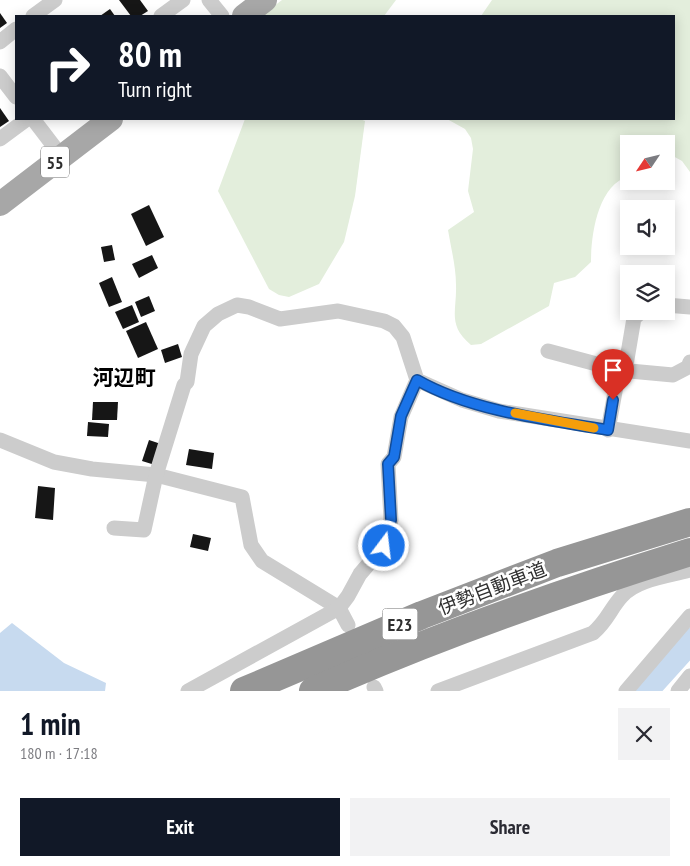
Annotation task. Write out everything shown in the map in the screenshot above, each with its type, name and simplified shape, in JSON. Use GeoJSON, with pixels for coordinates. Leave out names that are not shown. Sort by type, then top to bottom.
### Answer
{"type":"FeatureCollection","features":[{"type":"Feature","properties":{"kind":"highway","name":"伊勢自動車道"},"geometry":{"type":"LineString","coordinates":[[244,691],[413,618],[557,563],[690,522]]}},
{"type":"Feature","properties":{"kind":"highway","name":"伊勢自動車道"},"geometry":{"type":"LineString","coordinates":[[313,691],[431,640],[567,590],[690,552]]}},
{"type":"Feature","properties":{"kind":"main road"},"geometry":{"type":"LineString","coordinates":[[245,15],[265,0]]}},
{"type":"Feature","properties":{"kind":"main road","name":"55"},"geometry":{"type":"LineString","coordinates":[[0,204],[110,120]]}},
{"type":"Feature","properties":{"kind":"street"},"geometry":{"type":"LineString","coordinates":[[34,15],[54,0]]}},
{"type":"Feature","properties":{"kind":"street"},"geometry":{"type":"LineString","coordinates":[[162,15],[183,0]]}},
{"type":"Feature","properties":{"kind":"street"},"geometry":{"type":"LineString","coordinates":[[209,0],[221,15]]}},
{"type":"Feature","properties":{"kind":"street"},"geometry":{"type":"LineString","coordinates":[[0,42],[15,30]]}},
{"type":"Feature","properties":{"kind":"street"},"geometry":{"type":"LineString","coordinates":[[0,76],[15,96]]}},
{"type":"Feature","properties":{"kind":"street"},"geometry":{"type":"LineString","coordinates":[[0,139],[26,120]]}},
{"type":"Feature","properties":{"kind":"street"},"geometry":{"type":"LineString","coordinates":[[34,120],[62,157]]}},
{"type":"Feature","properties":{"kind":"street"},"geometry":{"type":"LineString","coordinates":[[675,306],[690,307]]}},
{"type":"Feature","properties":{"kind":"street"},"geometry":{"type":"LineString","coordinates":[[114,528],[144,530],[156,474],[187,382],[194,344],[204,326],[228,308],[249,307],[280,319],[338,311],[384,321],[394,326],[403,336],[417,380],[401,416],[394,457],[388,464],[391,520],[384,546],[360,574],[339,608],[188,691]]}},
{"type":"Feature","properties":{"kind":"street"},"geometry":{"type":"LineString","coordinates":[[608,430],[634,320]]}},
{"type":"Feature","properties":{"kind":"street"},"geometry":{"type":"LineString","coordinates":[[548,350],[622,370],[673,375],[688,367],[690,362]]}},
{"type":"Feature","properties":{"kind":"street"},"geometry":{"type":"LineString","coordinates":[[417,380],[462,400],[500,411],[608,430],[690,441]]}},
{"type":"Feature","properties":{"kind":"street"},"geometry":{"type":"LineString","coordinates":[[0,440],[54,462],[92,469],[156,474],[242,497],[251,545],[262,561],[339,608],[348,625]]}},
{"type":"Feature","properties":{"kind":"street"},"geometry":{"type":"LineString","coordinates":[[442,690],[593,633],[605,623],[622,596],[637,585],[690,570]]}},
{"type":"Feature","properties":{"kind":"street"},"geometry":{"type":"LineString","coordinates":[[626,691],[690,616]]}},
{"type":"Feature","properties":{"kind":"street"},"geometry":{"type":"LineString","coordinates":[[678,691],[690,676]]}},
{"type":"Feature","properties":{"kind":"green space"},"geometry":{"type":"Polygon","coordinates":[[[282,0],[396,0],[385,15],[262,15],[282,0]]]}},
{"type":"Feature","properties":{"kind":"green space"},"geometry":{"type":"Polygon","coordinates":[[[492,0],[690,0],[690,172],[682,161],[675,157],[675,135],[620,135],[620,180],[610,189],[598,212],[591,251],[591,262],[575,277],[554,283],[549,306],[481,344],[471,345],[459,331],[456,324],[456,278],[448,230],[474,212],[468,191],[473,149],[471,138],[465,129],[449,120],[675,120],[675,15],[482,15],[492,0]]]}},
{"type":"Feature","properties":{"kind":"green space"},"geometry":{"type":"Polygon","coordinates":[[[245,120],[365,121],[355,196],[344,242],[319,284],[289,297],[279,295],[269,289],[218,191],[245,120]]]}},
{"type":"Feature","properties":{"kind":"water"},"geometry":{"type":"Polygon","coordinates":[[[12,623],[64,663],[106,683],[105,691],[0,691],[0,633],[12,623]]]}},
{"type":"Feature","properties":{"kind":"building"},"geometry":{"type":"Polygon","coordinates":[[[119,0],[140,0],[148,11],[142,15],[130,15],[119,0]]]}},
{"type":"Feature","properties":{"kind":"building"},"geometry":{"type":"Polygon","coordinates":[[[110,9],[114,15],[101,15],[110,9]]]}},
{"type":"Feature","properties":{"kind":"building"},"geometry":{"type":"Polygon","coordinates":[[[0,13],[7,23],[0,28],[0,13]]]}},
{"type":"Feature","properties":{"kind":"building"},"geometry":{"type":"Polygon","coordinates":[[[0,108],[9,121],[0,127],[0,108]]]}},
{"type":"Feature","properties":{"kind":"building"},"geometry":{"type":"Polygon","coordinates":[[[149,205],[164,237],[146,246],[131,214],[149,205]]]}},
{"type":"Feature","properties":{"kind":"building"},"geometry":{"type":"Polygon","coordinates":[[[112,245],[115,260],[104,262],[101,247],[112,245]]]}},
{"type":"Feature","properties":{"kind":"building"},"geometry":{"type":"Polygon","coordinates":[[[152,255],[158,268],[139,278],[132,264],[152,255]]]}},
{"type":"Feature","properties":{"kind":"building"},"geometry":{"type":"Polygon","coordinates":[[[112,277],[122,302],[109,307],[99,283],[112,277]]]}},
{"type":"Feature","properties":{"kind":"building"},"geometry":{"type":"Polygon","coordinates":[[[149,296],[155,311],[141,317],[135,302],[149,296]]]}},
{"type":"Feature","properties":{"kind":"building"},"geometry":{"type":"Polygon","coordinates":[[[132,305],[139,322],[123,329],[115,312],[132,305]]]}},
{"type":"Feature","properties":{"kind":"building"},"geometry":{"type":"Polygon","coordinates":[[[146,322],[158,349],[138,358],[126,331],[146,322]]]}},
{"type":"Feature","properties":{"kind":"building"},"geometry":{"type":"Polygon","coordinates":[[[178,344],[182,357],[165,363],[161,350],[178,344]]]}},
{"type":"Feature","properties":{"kind":"building"},"geometry":{"type":"Polygon","coordinates":[[[93,402],[118,402],[117,420],[92,420],[93,402]]]}},
{"type":"Feature","properties":{"kind":"building"},"geometry":{"type":"Polygon","coordinates":[[[88,422],[109,424],[108,437],[87,436],[88,422]]]}},
{"type":"Feature","properties":{"kind":"building"},"geometry":{"type":"Polygon","coordinates":[[[149,440],[161,444],[155,465],[142,461],[149,440]]]}},
{"type":"Feature","properties":{"kind":"building"},"geometry":{"type":"Polygon","coordinates":[[[189,449],[214,453],[212,469],[186,465],[189,449]]]}},
{"type":"Feature","properties":{"kind":"building"},"geometry":{"type":"Polygon","coordinates":[[[38,486],[55,488],[53,520],[35,518],[38,486]]]}},
{"type":"Feature","properties":{"kind":"building"},"geometry":{"type":"Polygon","coordinates":[[[193,534],[211,538],[208,551],[190,547],[193,534]]]}},
{"type":"Feature","properties":{"kind":"waterway"},"geometry":{"type":"LineString","coordinates":[[645,691],[690,641]]}},
{"type":"Feature","properties":{"kind":"slow traffic"},"geometry":{"type":"LineString","coordinates":[[515,413],[594,428]]}},
{"type":"Feature","properties":{"kind":"district","name":"河辺町"},"geometry":{"type":"Point","coordinates":[124,377]}},
{"type":"Feature","properties":{"kind":"route"},"geometry":{"type":"LineString","coordinates":[[384,546],[391,520],[388,464],[394,457],[401,416],[417,380],[429,387],[462,400],[500,411],[608,430],[613,400]]}}]}
